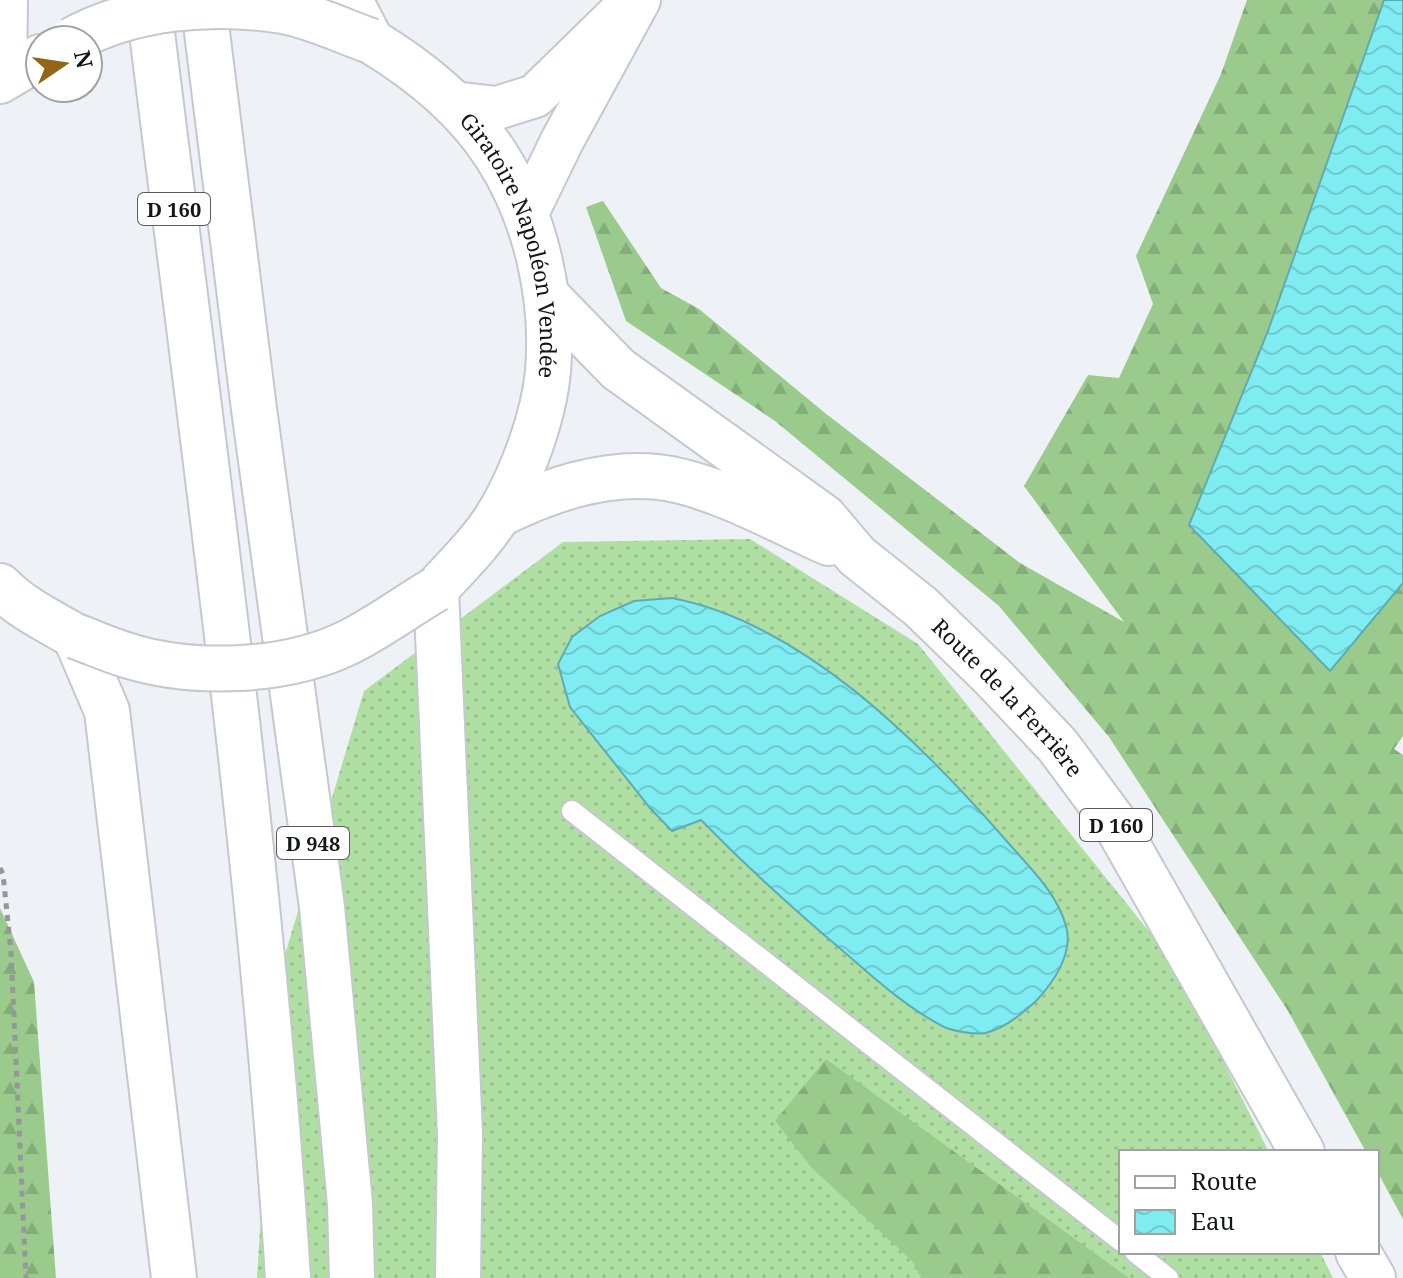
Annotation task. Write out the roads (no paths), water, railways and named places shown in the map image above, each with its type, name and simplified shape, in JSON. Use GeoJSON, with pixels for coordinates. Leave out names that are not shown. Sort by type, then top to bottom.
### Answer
{"type":"FeatureCollection","features":[{"type":"Feature","properties":{"kind":"main road"},"geometry":{"type":"LineString","coordinates":[[5,0],[15,72]]}},
{"type":"Feature","properties":{"kind":"main road","name":"D 160"},"geometry":{"type":"LineString","coordinates":[[148,0],[199,419]]}},
{"type":"Feature","properties":{"kind":"main road","name":"D 160"},"geometry":{"type":"LineString","coordinates":[[203,0],[254,409]]}},
{"type":"Feature","properties":{"kind":"main road"},"geometry":{"type":"LineString","coordinates":[[350,0],[371,41]]}},
{"type":"Feature","properties":{"kind":"main road","name":"Giratoire Napoléon Vendée"},"geometry":{"type":"LineString","coordinates":[[4,594],[75,636],[127,656],[182,667],[238,668],[293,660],[346,643],[436,589],[469,554],[498,515],[531,447],[548,372],[547,296],[526,215],[496,155],[453,103],[422,74],[371,41],[285,11],[219,4],[153,11],[104,26]]}},
{"type":"Feature","properties":{"kind":"main road","name":"Route de la Ferrière"},"geometry":{"type":"LineString","coordinates":[[547,296],[618,369],[824,517],[857,556],[921,607],[1058,746],[1115,823],[1301,1150]]}},
{"type":"Feature","properties":{"kind":"main road","name":"D 948"},"geometry":{"type":"LineString","coordinates":[[254,409],[322,907],[350,1204],[352,1278]]}},
{"type":"Feature","properties":{"kind":"main road","name":"D 948"},"geometry":{"type":"LineString","coordinates":[[199,419],[260,919],[277,1106],[288,1278]]}},
{"type":"Feature","properties":{"kind":"main road","name":"Route de la Ferrière"},"geometry":{"type":"LineString","coordinates":[[498,515],[568,486],[633,475],[660,477],[702,488],[857,556]]}},
{"type":"Feature","properties":{"kind":"main road"},"geometry":{"type":"LineString","coordinates":[[436,589],[460,1133],[458,1278]]}},
{"type":"Feature","properties":{"kind":"main road"},"geometry":{"type":"LineString","coordinates":[[75,636],[107,711],[174,1278]]}},
{"type":"Feature","properties":{"kind":"main road"},"geometry":{"type":"LineString","coordinates":[[1359,1254],[1373,1278]]}},
{"type":"Feature","properties":{"kind":"street"},"geometry":{"type":"LineString","coordinates":[[453,103],[497,108],[535,96],[585,45],[637,0]]}},
{"type":"Feature","properties":{"kind":"street"},"geometry":{"type":"LineString","coordinates":[[526,215],[637,0]]}},
{"type":"Feature","properties":{"kind":"lane"},"geometry":{"type":"LineString","coordinates":[[572,811],[1119,1239]]}},
{"type":"Feature","properties":{"kind":"lane"},"geometry":{"type":"LineString","coordinates":[[1138,1254],[1168,1278]]}},
{"type":"Feature","properties":{"kind":"water"},"geometry":{"type":"Polygon","coordinates":[[[1384,0],[1403,0],[1403,583],[1330,671],[1189,525],[1268,331],[1384,0]]]}},
{"type":"Feature","properties":{"kind":"water"},"geometry":{"type":"Polygon","coordinates":[[[672,598],[720,612],[767,633],[855,691],[935,764],[1031,868],[1056,902],[1068,936],[1060,967],[1031,1006],[1006,1025],[985,1033],[944,1027],[904,1002],[867,972],[770,887],[701,820],[672,831],[650,808],[570,707],[558,664],[572,637],[600,616],[634,601],[672,598]]]}}]}
